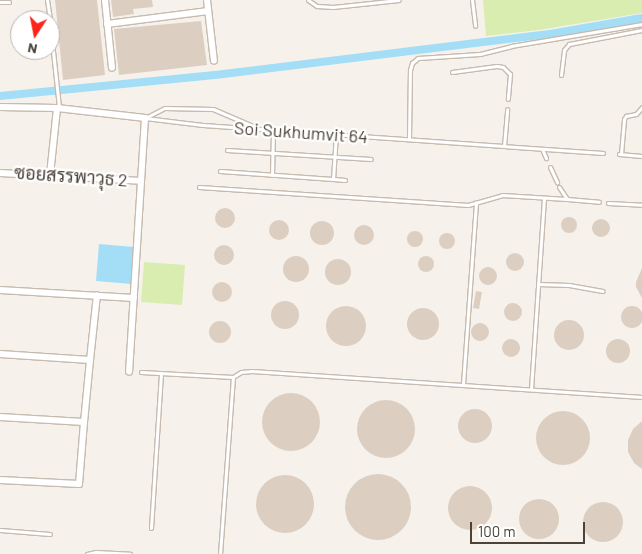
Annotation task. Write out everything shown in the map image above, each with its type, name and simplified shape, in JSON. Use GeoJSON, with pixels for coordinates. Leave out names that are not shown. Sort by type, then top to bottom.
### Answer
{"type":"FeatureCollection","features":[{"type":"Feature","properties":{"kind":"street"},"geometry":{"type":"LineString","coordinates":[[105,0],[112,68]]}},
{"type":"Feature","properties":{"kind":"street"},"geometry":{"type":"LineString","coordinates":[[207,0],[214,61]]}},
{"type":"Feature","properties":{"kind":"street"},"geometry":{"type":"LineString","coordinates":[[107,24],[208,11]]}},
{"type":"Feature","properties":{"kind":"street","name":"Soi Sukhumvit 64"},"geometry":{"type":"LineString","coordinates":[[1,107],[58,108],[145,118]]}},
{"type":"Feature","properties":{"kind":"street"},"geometry":{"type":"LineString","coordinates":[[50,175],[58,108]]}},
{"type":"Feature","properties":{"kind":"street"},"geometry":{"type":"LineString","coordinates":[[129,371],[145,118]]}},
{"type":"Feature","properties":{"kind":"street","name":"ซอยสรรพาวุธ 2"},"geometry":{"type":"LineString","coordinates":[[0,173],[142,181]]}},
{"type":"Feature","properties":{"kind":"street"},"geometry":{"type":"LineString","coordinates":[[0,290],[134,298]]}},
{"type":"Feature","properties":{"kind":"street"},"geometry":{"type":"LineString","coordinates":[[0,480],[79,484],[97,295]]}},
{"type":"Feature","properties":{"kind":"street"},"geometry":{"type":"LineString","coordinates":[[0,354],[90,360]]}},
{"type":"Feature","properties":{"kind":"street"},"geometry":{"type":"LineString","coordinates":[[0,417],[84,422]]}},
{"type":"Feature","properties":{"kind":"lane"},"geometry":{"type":"LineString","coordinates":[[308,0],[317,6],[333,7],[399,0]]}},
{"type":"Feature","properties":{"kind":"lane"},"geometry":{"type":"LineString","coordinates":[[472,0],[475,26]]}},
{"type":"Feature","properties":{"kind":"lane"},"geometry":{"type":"LineString","coordinates":[[0,2],[9,2]]}},
{"type":"Feature","properties":{"kind":"lane"},"geometry":{"type":"LineString","coordinates":[[409,139],[410,70],[412,63],[418,58],[480,54],[518,45],[642,24]]}},
{"type":"Feature","properties":{"kind":"lane"},"geometry":{"type":"LineString","coordinates":[[560,75],[566,46],[642,30]]}},
{"type":"Feature","properties":{"kind":"lane"},"geometry":{"type":"LineString","coordinates":[[54,60],[58,108]]}},
{"type":"Feature","properties":{"kind":"lane"},"geometry":{"type":"LineString","coordinates":[[452,72],[497,66],[504,67],[510,74],[508,99]]}},
{"type":"Feature","properties":{"kind":"lane"},"geometry":{"type":"LineString","coordinates":[[642,107],[636,114],[626,116],[624,119],[620,154],[642,156]]}},
{"type":"Feature","properties":{"kind":"lane"},"geometry":{"type":"LineString","coordinates":[[145,118],[165,108],[213,110],[260,129]]}},
{"type":"Feature","properties":{"kind":"lane"},"geometry":{"type":"LineString","coordinates":[[504,146],[507,109]]}},
{"type":"Feature","properties":{"kind":"lane","name":"Soi Sukhumvit 64"},"geometry":{"type":"LineString","coordinates":[[145,118],[273,130],[603,153]]}},
{"type":"Feature","properties":{"kind":"lane"},"geometry":{"type":"LineString","coordinates":[[272,175],[273,130]]}},
{"type":"Feature","properties":{"kind":"lane"},"geometry":{"type":"LineString","coordinates":[[333,179],[336,134]]}},
{"type":"Feature","properties":{"kind":"lane"},"geometry":{"type":"LineString","coordinates":[[542,149],[546,158]]}},
{"type":"Feature","properties":{"kind":"lane"},"geometry":{"type":"LineString","coordinates":[[228,150],[371,159]]}},
{"type":"Feature","properties":{"kind":"lane"},"geometry":{"type":"LineString","coordinates":[[550,167],[557,182]]}},
{"type":"Feature","properties":{"kind":"lane"},"geometry":{"type":"LineString","coordinates":[[220,172],[345,180]]}},
{"type":"Feature","properties":{"kind":"lane"},"geometry":{"type":"LineString","coordinates":[[199,187],[457,205],[468,205],[502,195],[598,202]]}},
{"type":"Feature","properties":{"kind":"lane"},"geometry":{"type":"LineString","coordinates":[[559,187],[567,199]]}},
{"type":"Feature","properties":{"kind":"lane"},"geometry":{"type":"LineString","coordinates":[[531,389],[544,198]]}},
{"type":"Feature","properties":{"kind":"lane"},"geometry":{"type":"LineString","coordinates":[[463,384],[476,202]]}},
{"type":"Feature","properties":{"kind":"lane"},"geometry":{"type":"LineString","coordinates":[[608,203],[642,205]]}},
{"type":"Feature","properties":{"kind":"lane"},"geometry":{"type":"LineString","coordinates":[[538,284],[569,284],[602,291]]}},
{"type":"Feature","properties":{"kind":"lane"},"geometry":{"type":"LineString","coordinates":[[141,372],[233,377],[240,372],[252,371],[642,397]]}},
{"type":"Feature","properties":{"kind":"lane"},"geometry":{"type":"LineString","coordinates":[[151,528],[161,373]]}},
{"type":"Feature","properties":{"kind":"lane"},"geometry":{"type":"LineString","coordinates":[[220,554],[233,377]]}},
{"type":"Feature","properties":{"kind":"lane"},"geometry":{"type":"LineString","coordinates":[[0,530],[50,534]]}},
{"type":"Feature","properties":{"kind":"lane"},"geometry":{"type":"LineString","coordinates":[[86,554],[96,552],[130,554]]}},
{"type":"Feature","properties":{"kind":"green space"},"geometry":{"type":"Polygon","coordinates":[[[483,0],[642,0],[642,13],[539,30],[486,36],[483,0]]]}},
{"type":"Feature","properties":{"kind":"green space"},"geometry":{"type":"Polygon","coordinates":[[[144,262],[185,265],[182,305],[141,302],[144,262]]]}},
{"type":"Feature","properties":{"kind":"water"},"geometry":{"type":"Polygon","coordinates":[[[99,244],[134,247],[131,284],[96,281],[99,244]]]}},
{"type":"Feature","properties":{"kind":"building"},"geometry":{"type":"Polygon","coordinates":[[[55,0],[97,0],[105,75],[63,80],[60,50],[60,10],[56,10],[55,0]]]}},
{"type":"Feature","properties":{"kind":"building"},"geometry":{"type":"Polygon","coordinates":[[[111,0],[152,0],[153,7],[133,9],[134,14],[113,17],[111,0]]]}},
{"type":"Feature","properties":{"kind":"building"},"geometry":{"type":"Polygon","coordinates":[[[201,21],[207,65],[119,75],[114,29],[201,21]]]}},
{"type":"Feature","properties":{"kind":"building"},"geometry":{"type":"Polygon","coordinates":[[[225,208],[232,211],[235,218],[232,225],[225,228],[218,225],[215,218],[218,211],[225,208]]]}},
{"type":"Feature","properties":{"kind":"building"},"geometry":{"type":"Polygon","coordinates":[[[569,217],[575,219],[577,225],[575,231],[569,233],[563,231],[561,225],[563,219],[569,217]]]}},
{"type":"Feature","properties":{"kind":"building"},"geometry":{"type":"Polygon","coordinates":[[[601,219],[607,222],[610,228],[607,234],[601,237],[595,234],[592,228],[595,222],[601,219]]]}},
{"type":"Feature","properties":{"kind":"building"},"geometry":{"type":"Polygon","coordinates":[[[275,220],[283,220],[289,226],[289,234],[283,240],[275,240],[269,234],[269,226],[275,220]]]}},
{"type":"Feature","properties":{"kind":"building"},"geometry":{"type":"Polygon","coordinates":[[[322,221],[331,224],[334,233],[331,242],[322,245],[313,242],[310,233],[313,224],[322,221]]]}},
{"type":"Feature","properties":{"kind":"building"},"geometry":{"type":"Polygon","coordinates":[[[364,225],[371,228],[374,235],[371,242],[364,245],[357,242],[354,235],[357,228],[364,225]]]}},
{"type":"Feature","properties":{"kind":"building"},"geometry":{"type":"Polygon","coordinates":[[[412,231],[418,231],[423,236],[421,245],[412,247],[407,242],[407,236],[412,231]]]}},
{"type":"Feature","properties":{"kind":"building"},"geometry":{"type":"Polygon","coordinates":[[[444,233],[450,233],[455,238],[453,247],[444,249],[439,244],[439,238],[444,233]]]}},
{"type":"Feature","properties":{"kind":"building"},"geometry":{"type":"Polygon","coordinates":[[[224,245],[231,248],[234,255],[231,262],[224,265],[217,262],[214,255],[217,248],[224,245]]]}},
{"type":"Feature","properties":{"kind":"building"},"geometry":{"type":"Polygon","coordinates":[[[511,253],[519,253],[524,258],[522,269],[511,271],[506,266],[506,258],[511,253]]]}},
{"type":"Feature","properties":{"kind":"building"},"geometry":{"type":"Polygon","coordinates":[[[296,256],[305,260],[309,269],[305,278],[296,282],[287,278],[283,269],[287,260],[296,256]]]}},
{"type":"Feature","properties":{"kind":"building"},"geometry":{"type":"Polygon","coordinates":[[[426,256],[432,258],[434,264],[432,270],[426,272],[420,270],[418,264],[420,258],[426,256]]]}},
{"type":"Feature","properties":{"kind":"building"},"geometry":{"type":"Polygon","coordinates":[[[338,259],[347,263],[351,272],[347,281],[338,285],[329,281],[325,272],[329,263],[338,259]]]}},
{"type":"Feature","properties":{"kind":"building"},"geometry":{"type":"Polygon","coordinates":[[[484,267],[492,267],[497,272],[495,283],[484,285],[479,280],[479,272],[484,267]]]}},
{"type":"Feature","properties":{"kind":"building"},"geometry":{"type":"Polygon","coordinates":[[[642,268],[642,298],[636,287],[636,282],[642,268]]]}},
{"type":"Feature","properties":{"kind":"building"},"geometry":{"type":"Polygon","coordinates":[[[222,282],[229,285],[232,292],[229,299],[222,302],[215,299],[212,292],[215,285],[222,282]]]}},
{"type":"Feature","properties":{"kind":"building"},"geometry":{"type":"Polygon","coordinates":[[[476,291],[482,292],[479,309],[473,308],[476,291]]]}},
{"type":"Feature","properties":{"kind":"building"},"geometry":{"type":"Polygon","coordinates":[[[285,301],[295,305],[299,315],[295,325],[285,329],[275,325],[271,315],[275,305],[285,301]]]}},
{"type":"Feature","properties":{"kind":"building"},"geometry":{"type":"Polygon","coordinates":[[[509,303],[517,303],[522,308],[520,319],[509,321],[504,316],[504,308],[509,303]]]}},
{"type":"Feature","properties":{"kind":"building"},"geometry":{"type":"Polygon","coordinates":[[[350,306],[357,309],[363,315],[366,326],[365,334],[357,343],[350,346],[342,346],[335,343],[327,334],[326,322],[329,315],[338,307],[350,306]]]}},
{"type":"Feature","properties":{"kind":"building"},"geometry":{"type":"Polygon","coordinates":[[[628,306],[636,306],[643,313],[643,321],[636,328],[628,328],[621,321],[621,313],[628,306]]]}},
{"type":"Feature","properties":{"kind":"building"},"geometry":{"type":"Polygon","coordinates":[[[423,308],[435,312],[439,324],[435,336],[423,340],[411,336],[407,324],[411,312],[423,308]]]}},
{"type":"Feature","properties":{"kind":"building"},"geometry":{"type":"Polygon","coordinates":[[[569,320],[580,324],[584,335],[580,346],[569,350],[558,346],[554,335],[558,324],[569,320]]]}},
{"type":"Feature","properties":{"kind":"building"},"geometry":{"type":"Polygon","coordinates":[[[216,321],[224,321],[231,328],[231,336],[224,343],[216,343],[209,336],[209,328],[216,321]]]}},
{"type":"Feature","properties":{"kind":"building"},"geometry":{"type":"Polygon","coordinates":[[[476,323],[484,323],[489,328],[487,339],[476,341],[471,336],[471,328],[476,323]]]}},
{"type":"Feature","properties":{"kind":"building"},"geometry":{"type":"Polygon","coordinates":[[[507,339],[515,339],[520,344],[518,355],[507,357],[502,352],[502,344],[507,339]]]}},
{"type":"Feature","properties":{"kind":"building"},"geometry":{"type":"Polygon","coordinates":[[[618,339],[623,340],[629,346],[629,356],[623,362],[618,363],[613,362],[607,356],[606,351],[607,346],[613,340],[618,339]]]}},
{"type":"Feature","properties":{"kind":"building"},"geometry":{"type":"Polygon","coordinates":[[[285,393],[297,393],[312,401],[320,416],[320,428],[312,443],[297,451],[285,451],[270,443],[262,428],[262,416],[270,401],[285,393]]]}},
{"type":"Feature","properties":{"kind":"building"},"geometry":{"type":"Polygon","coordinates":[[[380,400],[392,400],[407,408],[415,423],[415,435],[407,450],[392,458],[380,458],[365,450],[357,435],[357,423],[365,408],[380,400]]]}},
{"type":"Feature","properties":{"kind":"building"},"geometry":{"type":"Polygon","coordinates":[[[475,409],[482,410],[487,414],[491,419],[491,433],[487,438],[482,442],[475,443],[468,442],[463,438],[459,433],[458,426],[459,419],[463,414],[468,410],[475,409]]]}},
{"type":"Feature","properties":{"kind":"building"},"geometry":{"type":"Polygon","coordinates":[[[558,411],[568,411],[578,415],[586,423],[590,438],[586,453],[578,461],[568,465],[558,465],[548,461],[540,453],[536,443],[536,433],[540,423],[548,415],[558,411]]]}},
{"type":"Feature","properties":{"kind":"building"},"geometry":{"type":"Polygon","coordinates":[[[642,421],[642,469],[634,463],[628,452],[628,440],[633,429],[642,421]]]}},
{"type":"Feature","properties":{"kind":"building"},"geometry":{"type":"Polygon","coordinates":[[[371,474],[385,474],[397,479],[406,488],[411,500],[409,520],[402,531],[385,540],[371,540],[359,535],[350,526],[345,514],[345,500],[350,488],[359,479],[371,474]]]}},
{"type":"Feature","properties":{"kind":"building"},"geometry":{"type":"Polygon","coordinates":[[[279,475],[291,475],[306,483],[314,498],[314,510],[306,525],[291,533],[279,533],[264,525],[256,510],[256,498],[264,483],[279,475]]]}},
{"type":"Feature","properties":{"kind":"building"},"geometry":{"type":"Polygon","coordinates":[[[466,486],[474,486],[486,492],[492,508],[486,524],[474,530],[466,530],[454,524],[448,512],[448,504],[454,492],[466,486]]]}},
{"type":"Feature","properties":{"kind":"building"},"geometry":{"type":"Polygon","coordinates":[[[539,499],[553,505],[559,519],[553,533],[539,539],[525,533],[519,519],[525,505],[539,499]]]}},
{"type":"Feature","properties":{"kind":"building"},"geometry":{"type":"Polygon","coordinates":[[[603,502],[617,508],[623,522],[617,536],[603,542],[589,536],[583,522],[589,508],[603,502]]]}},
{"type":"Feature","properties":{"kind":"waterway"},"geometry":{"type":"LineString","coordinates":[[0,96],[215,75],[550,34],[642,18]]}}]}
